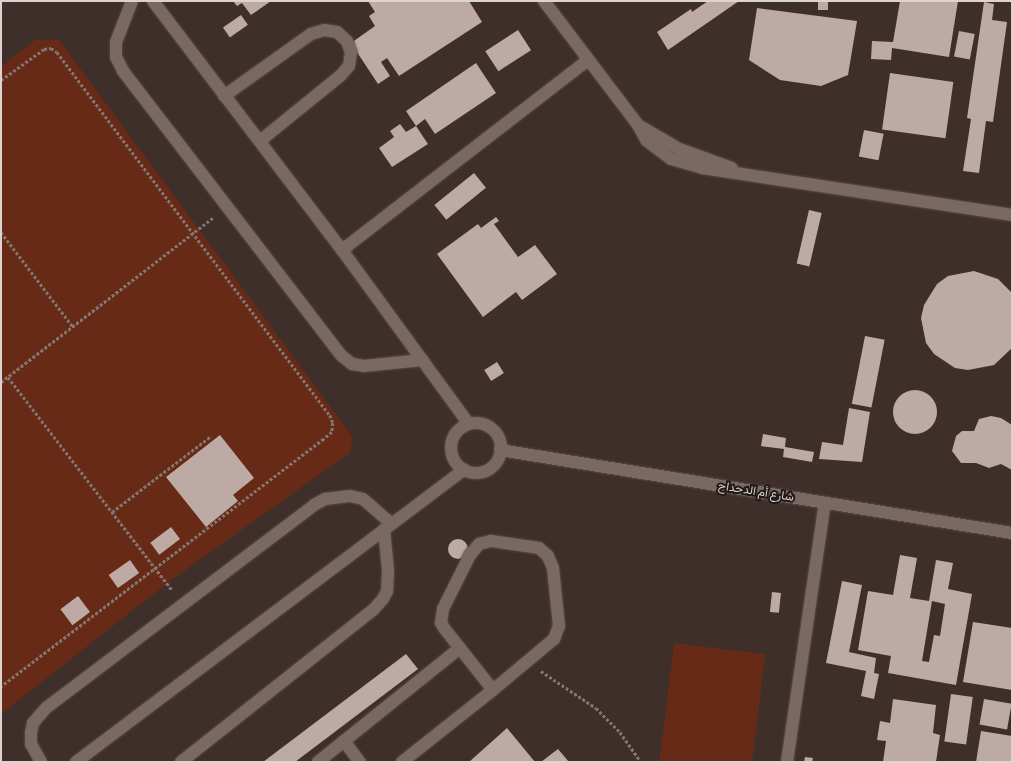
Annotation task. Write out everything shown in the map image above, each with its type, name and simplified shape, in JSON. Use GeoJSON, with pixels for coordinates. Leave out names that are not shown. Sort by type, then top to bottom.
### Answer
{"type":"FeatureCollection","features":[{"type":"Feature","properties":{"kind":"street"},"geometry":{"type":"LineString","coordinates":[[132,1],[116,42],[119,65],[346,361],[364,366],[423,360]]}},
{"type":"Feature","properties":{"kind":"street"},"geometry":{"type":"LineString","coordinates":[[153,1],[342,250],[469,424]]}},
{"type":"Feature","properties":{"kind":"street"},"geometry":{"type":"LineString","coordinates":[[544,1],[638,126],[647,141],[671,159],[702,168],[741,172],[1012,215]]}},
{"type":"Feature","properties":{"kind":"street"},"geometry":{"type":"LineString","coordinates":[[224,96],[311,34],[324,30],[337,32],[347,41],[351,53],[350,60],[348,66],[340,76],[260,141]]}},
{"type":"Feature","properties":{"kind":"street"},"geometry":{"type":"LineString","coordinates":[[342,250],[588,60]]}},
{"type":"Feature","properties":{"kind":"street"},"geometry":{"type":"LineString","coordinates":[[469,424],[481,424],[492,429],[500,442],[500,450],[498,458],[487,470],[480,472],[464,470],[453,458],[452,441],[455,434],[469,424]]}},
{"type":"Feature","properties":{"kind":"street","name":"شارع أم الدحداح"},"geometry":{"type":"LineString","coordinates":[[500,450],[1012,533]]}},
{"type":"Feature","properties":{"kind":"street"},"geometry":{"type":"LineString","coordinates":[[76,762],[464,470]]}},
{"type":"Feature","properties":{"kind":"street"},"geometry":{"type":"LineString","coordinates":[[41,762],[31,744],[33,724],[38,715],[182,603],[325,499],[350,496],[363,500],[388,526],[388,580],[383,599],[374,609],[181,762]]}},
{"type":"Feature","properties":{"kind":"street"},"geometry":{"type":"LineString","coordinates":[[787,762],[825,503]]}},
{"type":"Feature","properties":{"kind":"street"},"geometry":{"type":"LineString","coordinates":[[402,762],[493,690],[554,638],[559,626],[553,568],[544,551],[532,546],[491,541],[485,542],[474,549],[446,602],[442,616],[444,628],[493,690]]}},
{"type":"Feature","properties":{"kind":"street"},"geometry":{"type":"LineString","coordinates":[[318,762],[460,648]]}},
{"type":"Feature","properties":{"kind":"street"},"geometry":{"type":"LineString","coordinates":[[344,741],[360,762]]}},
{"type":"Feature","properties":{"kind":"path"},"geometry":{"type":"LineString","coordinates":[[1,80],[44,49],[51,48],[57,52],[192,234],[330,415],[333,423],[332,432],[1,687]]}},
{"type":"Feature","properties":{"kind":"path"},"geometry":{"type":"LineString","coordinates":[[1,382],[228,206]]}},
{"type":"Feature","properties":{"kind":"path"},"geometry":{"type":"LineString","coordinates":[[1,232],[73,327]]}},
{"type":"Feature","properties":{"kind":"path"},"geometry":{"type":"LineString","coordinates":[[8,377],[182,603]]}},
{"type":"Feature","properties":{"kind":"path"},"geometry":{"type":"LineString","coordinates":[[112,512],[211,436]]}},
{"type":"Feature","properties":{"kind":"path"},"geometry":{"type":"LineString","coordinates":[[528,661],[596,708],[620,732],[641,762]]}},
{"type":"Feature","properties":{"kind":"shaded area"},"geometry":{"type":"Polygon","coordinates":[[[35,40],[59,40],[352,436],[351,452],[174,578],[1,714],[1,67],[35,40]]]}},
{"type":"Feature","properties":{"kind":"shaded area"},"geometry":{"type":"Polygon","coordinates":[[[674,643],[765,654],[752,762],[659,762],[674,643]]]}},
{"type":"Feature","properties":{"kind":"building"},"geometry":{"type":"Polygon","coordinates":[[[233,1],[271,1],[251,15],[242,3],[237,6],[233,1]]]}},
{"type":"Feature","properties":{"kind":"building"},"geometry":{"type":"Polygon","coordinates":[[[368,1],[469,1],[482,22],[399,76],[387,58],[381,62],[390,76],[378,84],[351,43],[375,26],[369,16],[375,12],[368,1]]]}},
{"type":"Feature","properties":{"kind":"building"},"geometry":{"type":"Polygon","coordinates":[[[708,1],[739,1],[668,50],[657,32],[691,9],[692,12],[708,1]]]}},
{"type":"Feature","properties":{"kind":"building"},"geometry":{"type":"Polygon","coordinates":[[[818,1],[828,1],[828,10],[818,10],[818,1]]]}},
{"type":"Feature","properties":{"kind":"building"},"geometry":{"type":"Polygon","coordinates":[[[900,1],[958,1],[949,57],[892,48],[891,60],[871,59],[872,41],[893,42],[900,1]]]}},
{"type":"Feature","properties":{"kind":"building"},"geometry":{"type":"Polygon","coordinates":[[[984,2],[994,4],[992,20],[1007,22],[993,122],[986,121],[979,173],[963,171],[971,119],[967,118],[984,2]]]}},
{"type":"Feature","properties":{"kind":"building"},"geometry":{"type":"Polygon","coordinates":[[[757,8],[857,21],[848,75],[821,86],[780,80],[749,60],[757,8]]]}},
{"type":"Feature","properties":{"kind":"building"},"geometry":{"type":"Polygon","coordinates":[[[241,15],[248,25],[230,37],[223,28],[241,15]]]}},
{"type":"Feature","properties":{"kind":"building"},"geometry":{"type":"Polygon","coordinates":[[[518,30],[531,50],[498,71],[485,51],[518,30]]]}},
{"type":"Feature","properties":{"kind":"building"},"geometry":{"type":"Polygon","coordinates":[[[959,31],[975,34],[970,60],[954,57],[959,31]]]}},
{"type":"Feature","properties":{"kind":"building"},"geometry":{"type":"Polygon","coordinates":[[[476,63],[496,93],[435,134],[425,119],[416,126],[406,111],[476,63]]]}},
{"type":"Feature","properties":{"kind":"building"},"geometry":{"type":"Polygon","coordinates":[[[890,73],[953,82],[945,138],[882,129],[890,73]]]}},
{"type":"Feature","properties":{"kind":"building"},"geometry":{"type":"Polygon","coordinates":[[[400,124],[406,132],[416,126],[428,144],[392,167],[379,148],[394,137],[390,131],[400,124]]]}},
{"type":"Feature","properties":{"kind":"building"},"geometry":{"type":"Polygon","coordinates":[[[864,130],[884,134],[878,160],[859,157],[864,130]]]}},
{"type":"Feature","properties":{"kind":"building"},"geometry":{"type":"Polygon","coordinates":[[[474,173],[486,188],[446,220],[434,205],[474,173]]]}},
{"type":"Feature","properties":{"kind":"building"},"geometry":{"type":"Polygon","coordinates":[[[809,210],[822,213],[809,267],[797,264],[809,210]]]}},
{"type":"Feature","properties":{"kind":"building"},"geometry":{"type":"Polygon","coordinates":[[[496,217],[499,221],[494,224],[518,257],[535,245],[557,274],[522,300],[516,292],[483,317],[437,254],[478,224],[481,228],[496,217]]]}},
{"type":"Feature","properties":{"kind":"building"},"geometry":{"type":"Polygon","coordinates":[[[974,271],[998,279],[1012,293],[1012,348],[994,365],[968,370],[955,368],[934,354],[926,343],[921,318],[924,305],[937,284],[948,276],[974,271]]]}},
{"type":"Feature","properties":{"kind":"building"},"geometry":{"type":"Polygon","coordinates":[[[865,336],[885,340],[871,408],[852,404],[865,336]]]}},
{"type":"Feature","properties":{"kind":"building"},"geometry":{"type":"Polygon","coordinates":[[[497,362],[504,373],[491,381],[484,370],[497,362]]]}},
{"type":"Feature","properties":{"kind":"building"},"geometry":{"type":"Polygon","coordinates":[[[911,390],[919,390],[924,391],[931,396],[936,403],[936,421],[931,428],[924,433],[911,434],[903,431],[896,424],[893,416],[893,408],[896,400],[903,393],[911,390]]]}},
{"type":"Feature","properties":{"kind":"building"},"geometry":{"type":"Polygon","coordinates":[[[849,408],[870,412],[862,462],[819,459],[822,442],[843,445],[849,408]]]}},
{"type":"Feature","properties":{"kind":"building"},"geometry":{"type":"Polygon","coordinates":[[[991,416],[1001,418],[1012,425],[1012,470],[1001,464],[989,468],[976,463],[961,463],[952,451],[956,436],[962,431],[974,431],[979,419],[991,416]]]}},
{"type":"Feature","properties":{"kind":"building"},"geometry":{"type":"Polygon","coordinates":[[[763,434],[786,438],[785,447],[814,452],[812,462],[783,457],[784,449],[761,446],[763,434]]]}},
{"type":"Feature","properties":{"kind":"building"},"geometry":{"type":"Polygon","coordinates":[[[220,435],[254,478],[233,495],[238,501],[206,527],[166,477],[220,435]]]}},
{"type":"Feature","properties":{"kind":"building"},"geometry":{"type":"Polygon","coordinates":[[[171,527],[180,539],[159,555],[150,543],[171,527]]]}},
{"type":"Feature","properties":{"kind":"building"},"geometry":{"type":"Polygon","coordinates":[[[458,539],[465,542],[468,549],[465,556],[458,559],[451,556],[448,549],[451,542],[458,539]]]}},
{"type":"Feature","properties":{"kind":"building"},"geometry":{"type":"Polygon","coordinates":[[[900,555],[917,558],[910,598],[929,601],[936,560],[953,563],[948,589],[972,594],[956,685],[888,673],[891,656],[858,650],[868,591],[893,595],[900,555]],[[932,601],[922,661],[929,662],[934,635],[940,636],[945,604],[932,601]]]}},
{"type":"Feature","properties":{"kind":"building"},"geometry":{"type":"Polygon","coordinates":[[[130,560],[139,573],[118,588],[109,575],[130,560]]]}},
{"type":"Feature","properties":{"kind":"building"},"geometry":{"type":"Polygon","coordinates":[[[842,581],[862,585],[849,652],[876,658],[874,673],[879,674],[874,699],[861,696],[866,671],[826,663],[842,581]]]}},
{"type":"Feature","properties":{"kind":"building"},"geometry":{"type":"Polygon","coordinates":[[[772,592],[781,593],[779,613],[770,612],[772,592]]]}},
{"type":"Feature","properties":{"kind":"building"},"geometry":{"type":"Polygon","coordinates":[[[78,596],[90,612],[72,625],[60,609],[78,596]]]}},
{"type":"Feature","properties":{"kind":"building"},"geometry":{"type":"Polygon","coordinates":[[[973,622],[1012,628],[1012,690],[963,682],[973,622]]]}},
{"type":"Feature","properties":{"kind":"building"},"geometry":{"type":"Polygon","coordinates":[[[406,654],[418,669],[295,762],[263,762],[406,654]]]}},
{"type":"Feature","properties":{"kind":"building"},"geometry":{"type":"Polygon","coordinates":[[[951,694],[973,697],[966,745],[944,742],[951,694]]]}},
{"type":"Feature","properties":{"kind":"building"},"geometry":{"type":"Polygon","coordinates":[[[893,699],[936,705],[933,733],[940,735],[936,762],[883,762],[886,741],[877,740],[880,721],[890,723],[893,699]]]}},
{"type":"Feature","properties":{"kind":"building"},"geometry":{"type":"Polygon","coordinates":[[[984,699],[1012,704],[1007,729],[979,725],[984,699]]]}},
{"type":"Feature","properties":{"kind":"building"},"geometry":{"type":"Polygon","coordinates":[[[507,728],[535,762],[469,762],[507,728]]]}},
{"type":"Feature","properties":{"kind":"building"},"geometry":{"type":"Polygon","coordinates":[[[981,731],[1012,736],[1012,762],[976,762],[981,731]]]}},
{"type":"Feature","properties":{"kind":"building"},"geometry":{"type":"Polygon","coordinates":[[[558,749],[569,762],[541,762],[558,749]]]}},
{"type":"Feature","properties":{"kind":"building"},"geometry":{"type":"Polygon","coordinates":[[[805,757],[813,758],[812,762],[804,762],[805,757]]]}}]}
